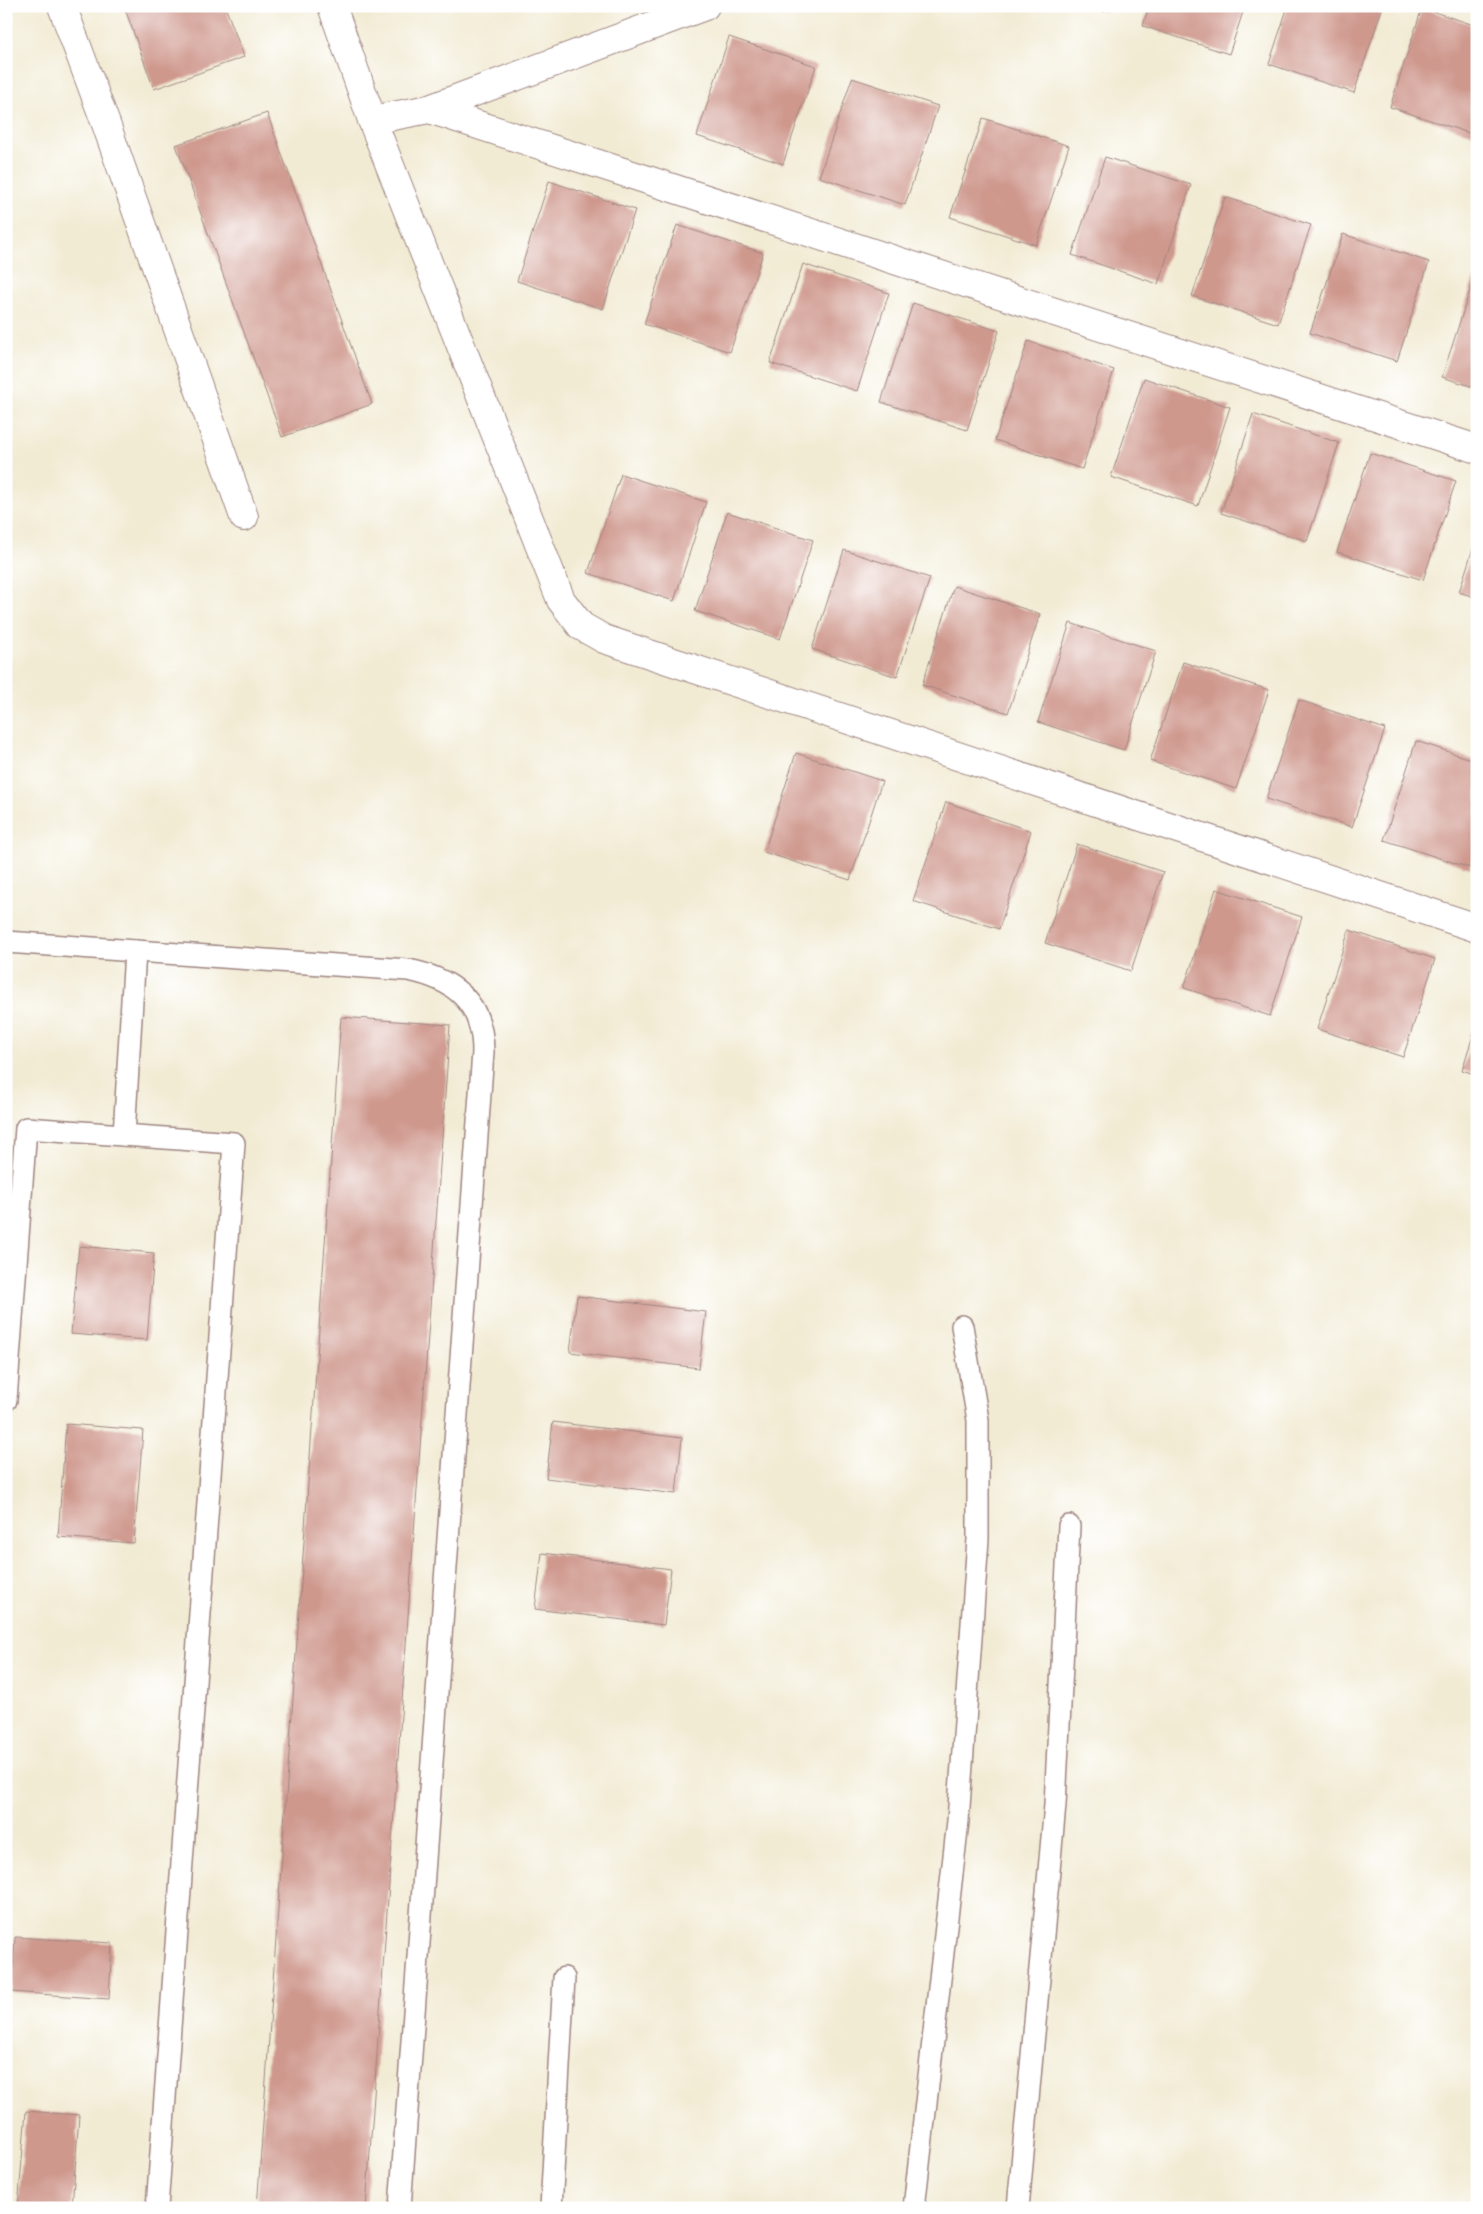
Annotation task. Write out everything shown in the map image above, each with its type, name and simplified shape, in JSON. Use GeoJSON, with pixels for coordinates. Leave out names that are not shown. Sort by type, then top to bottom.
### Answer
{"type":"FeatureCollection","features":[{"type":"Feature","properties":{"kind":"street"},"geometry":{"type":"LineString","coordinates":[[62,6],[106,124],[244,517]]}},
{"type":"Feature","properties":{"kind":"street"},"geometry":{"type":"LineString","coordinates":[[332,6],[372,120],[561,600],[581,626],[604,640],[1477,928]]}},
{"type":"Feature","properties":{"kind":"street"},"geometry":{"type":"LineString","coordinates":[[372,120],[429,109],[705,6]]}},
{"type":"Feature","properties":{"kind":"street"},"geometry":{"type":"LineString","coordinates":[[429,109],[1477,448]]}},
{"type":"Feature","properties":{"kind":"lane"},"geometry":{"type":"LineString","coordinates":[[6,942],[424,973],[446,982],[464,997],[474,1009],[483,1037],[400,2208]]}},
{"type":"Feature","properties":{"kind":"lane"},"geometry":{"type":"LineString","coordinates":[[124,1135],[135,951]]}},
{"type":"Feature","properties":{"kind":"lane"},"geometry":{"type":"LineString","coordinates":[[6,1400],[26,1128],[234,1143],[157,2208]]}},
{"type":"Feature","properties":{"kind":"lane"},"geometry":{"type":"LineString","coordinates":[[914,2208],[958,1821],[978,1539],[978,1420],[962,1326]]}},
{"type":"Feature","properties":{"kind":"lane"},"geometry":{"type":"LineString","coordinates":[[1018,2208],[1055,1805],[1069,1526]]}},
{"type":"Feature","properties":{"kind":"lane"},"geometry":{"type":"LineString","coordinates":[[551,2208],[564,1978]]}},
{"type":"Feature","properties":{"kind":"building"},"geometry":{"type":"Polygon","coordinates":[[[124,6],[225,6],[244,57],[154,89],[124,6]]]}},
{"type":"Feature","properties":{"kind":"building"},"geometry":{"type":"Polygon","coordinates":[[[1089,6],[1106,6],[1105,12],[1089,6]]]}},
{"type":"Feature","properties":{"kind":"building"},"geometry":{"type":"Polygon","coordinates":[[[1149,6],[1245,6],[1229,54],[1143,26],[1149,6]]]}},
{"type":"Feature","properties":{"kind":"building"},"geometry":{"type":"Polygon","coordinates":[[[1288,6],[1383,6],[1354,93],[1269,64],[1288,6]]]}},
{"type":"Feature","properties":{"kind":"building"},"geometry":{"type":"Polygon","coordinates":[[[1422,8],[1477,26],[1475,135],[1390,107],[1422,8]]]}},
{"type":"Feature","properties":{"kind":"building"},"geometry":{"type":"Polygon","coordinates":[[[729,37],[816,66],[783,164],[697,136],[729,37]]]}},
{"type":"Feature","properties":{"kind":"building"},"geometry":{"type":"Polygon","coordinates":[[[852,78],[938,106],[905,205],[819,177],[852,78]]]}},
{"type":"Feature","properties":{"kind":"building"},"geometry":{"type":"Polygon","coordinates":[[[267,113],[372,404],[282,437],[176,145],[267,113]]]}},
{"type":"Feature","properties":{"kind":"building"},"geometry":{"type":"Polygon","coordinates":[[[983,118],[1069,146],[1036,245],[950,217],[983,118]]]}},
{"type":"Feature","properties":{"kind":"building"},"geometry":{"type":"Polygon","coordinates":[[[1105,157],[1191,185],[1158,284],[1072,255],[1105,157]]]}},
{"type":"Feature","properties":{"kind":"building"},"geometry":{"type":"Polygon","coordinates":[[[549,181],[635,210],[603,309],[517,281],[549,181]]]}},
{"type":"Feature","properties":{"kind":"building"},"geometry":{"type":"Polygon","coordinates":[[[1225,197],[1311,225],[1278,324],[1192,296],[1225,197]]]}},
{"type":"Feature","properties":{"kind":"building"},"geometry":{"type":"Polygon","coordinates":[[[677,225],[763,253],[730,352],[644,324],[677,225]]]}},
{"type":"Feature","properties":{"kind":"building"},"geometry":{"type":"Polygon","coordinates":[[[1343,234],[1429,262],[1397,361],[1310,333],[1343,234]]]}},
{"type":"Feature","properties":{"kind":"building"},"geometry":{"type":"Polygon","coordinates":[[[803,264],[889,293],[857,391],[770,363],[803,264]]]}},
{"type":"Feature","properties":{"kind":"building"},"geometry":{"type":"Polygon","coordinates":[[[1474,278],[1477,278],[1477,388],[1442,377],[1474,278]]]}},
{"type":"Feature","properties":{"kind":"building"},"geometry":{"type":"Polygon","coordinates":[[[913,303],[999,331],[967,430],[881,402],[913,303]]]}},
{"type":"Feature","properties":{"kind":"building"},"geometry":{"type":"Polygon","coordinates":[[[1028,341],[1114,370],[1082,469],[995,440],[1028,341]]]}},
{"type":"Feature","properties":{"kind":"building"},"geometry":{"type":"Polygon","coordinates":[[[1144,378],[1230,407],[1198,506],[1111,477],[1144,378]]]}},
{"type":"Feature","properties":{"kind":"building"},"geometry":{"type":"Polygon","coordinates":[[[1253,414],[1339,443],[1307,541],[1221,513],[1253,414]]]}},
{"type":"Feature","properties":{"kind":"building"},"geometry":{"type":"Polygon","coordinates":[[[1370,453],[1456,481],[1423,580],[1337,552],[1370,453]]]}},
{"type":"Feature","properties":{"kind":"building"},"geometry":{"type":"Polygon","coordinates":[[[621,474],[706,502],[674,601],[588,573],[621,474]]]}},
{"type":"Feature","properties":{"kind":"building"},"geometry":{"type":"Polygon","coordinates":[[[727,512],[813,540],[780,639],[695,611],[727,512]]]}},
{"type":"Feature","properties":{"kind":"building"},"geometry":{"type":"Polygon","coordinates":[[[1477,539],[1477,598],[1459,592],[1477,539]]]}},
{"type":"Feature","properties":{"kind":"building"},"geometry":{"type":"Polygon","coordinates":[[[844,550],[930,578],[897,677],[812,649],[844,550]]]}},
{"type":"Feature","properties":{"kind":"building"},"geometry":{"type":"Polygon","coordinates":[[[954,586],[1040,614],[1008,713],[922,685],[954,586]]]}},
{"type":"Feature","properties":{"kind":"building"},"geometry":{"type":"Polygon","coordinates":[[[1070,623],[1156,651],[1124,750],[1038,722],[1070,623]]]}},
{"type":"Feature","properties":{"kind":"building"},"geometry":{"type":"Polygon","coordinates":[[[1183,662],[1269,690],[1236,789],[1150,761],[1183,662]]]}},
{"type":"Feature","properties":{"kind":"building"},"geometry":{"type":"Polygon","coordinates":[[[1299,700],[1385,729],[1352,827],[1266,799],[1299,700]]]}},
{"type":"Feature","properties":{"kind":"building"},"geometry":{"type":"Polygon","coordinates":[[[1416,741],[1477,761],[1477,848],[1470,868],[1384,840],[1416,741]]]}},
{"type":"Feature","properties":{"kind":"building"},"geometry":{"type":"Polygon","coordinates":[[[796,753],[882,781],[850,880],[764,852],[796,753]]]}},
{"type":"Feature","properties":{"kind":"building"},"geometry":{"type":"Polygon","coordinates":[[[946,802],[1031,831],[999,929],[913,901],[946,802]]]}},
{"type":"Feature","properties":{"kind":"building"},"geometry":{"type":"Polygon","coordinates":[[[1077,844],[1163,872],[1131,971],[1045,943],[1077,844]]]}},
{"type":"Feature","properties":{"kind":"building"},"geometry":{"type":"Polygon","coordinates":[[[1216,889],[1302,917],[1270,1016],[1184,988],[1216,889]]]}},
{"type":"Feature","properties":{"kind":"building"},"geometry":{"type":"Polygon","coordinates":[[[1349,930],[1435,959],[1403,1057],[1317,1029],[1349,930]]]}},
{"type":"Feature","properties":{"kind":"building"},"geometry":{"type":"Polygon","coordinates":[[[341,1017],[450,1025],[366,2208],[257,2208],[341,1017]]]}},
{"type":"Feature","properties":{"kind":"building"},"geometry":{"type":"Polygon","coordinates":[[[1477,1026],[1477,1075],[1462,1070],[1477,1026]]]}},
{"type":"Feature","properties":{"kind":"building"},"geometry":{"type":"Polygon","coordinates":[[[79,1246],[154,1253],[147,1340],[71,1334],[79,1246]]]}},
{"type":"Feature","properties":{"kind":"building"},"geometry":{"type":"Polygon","coordinates":[[[577,1296],[706,1312],[699,1368],[570,1352],[577,1296]]]}},
{"type":"Feature","properties":{"kind":"building"},"geometry":{"type":"Polygon","coordinates":[[[553,1422],[682,1438],[676,1494],[546,1478],[553,1422]]]}},
{"type":"Feature","properties":{"kind":"building"},"geometry":{"type":"Polygon","coordinates":[[[66,1424],[143,1430],[134,1543],[58,1537],[66,1424]]]}},
{"type":"Feature","properties":{"kind":"building"},"geometry":{"type":"Polygon","coordinates":[[[542,1553],[671,1569],[664,1625],[535,1609],[542,1553]]]}},
{"type":"Feature","properties":{"kind":"building"},"geometry":{"type":"Polygon","coordinates":[[[15,1937],[112,1943],[109,1999],[11,1992],[15,1937]]]}},
{"type":"Feature","properties":{"kind":"building"},"geometry":{"type":"Polygon","coordinates":[[[26,2111],[79,2115],[72,2208],[18,2208],[26,2111]]]}}]}
